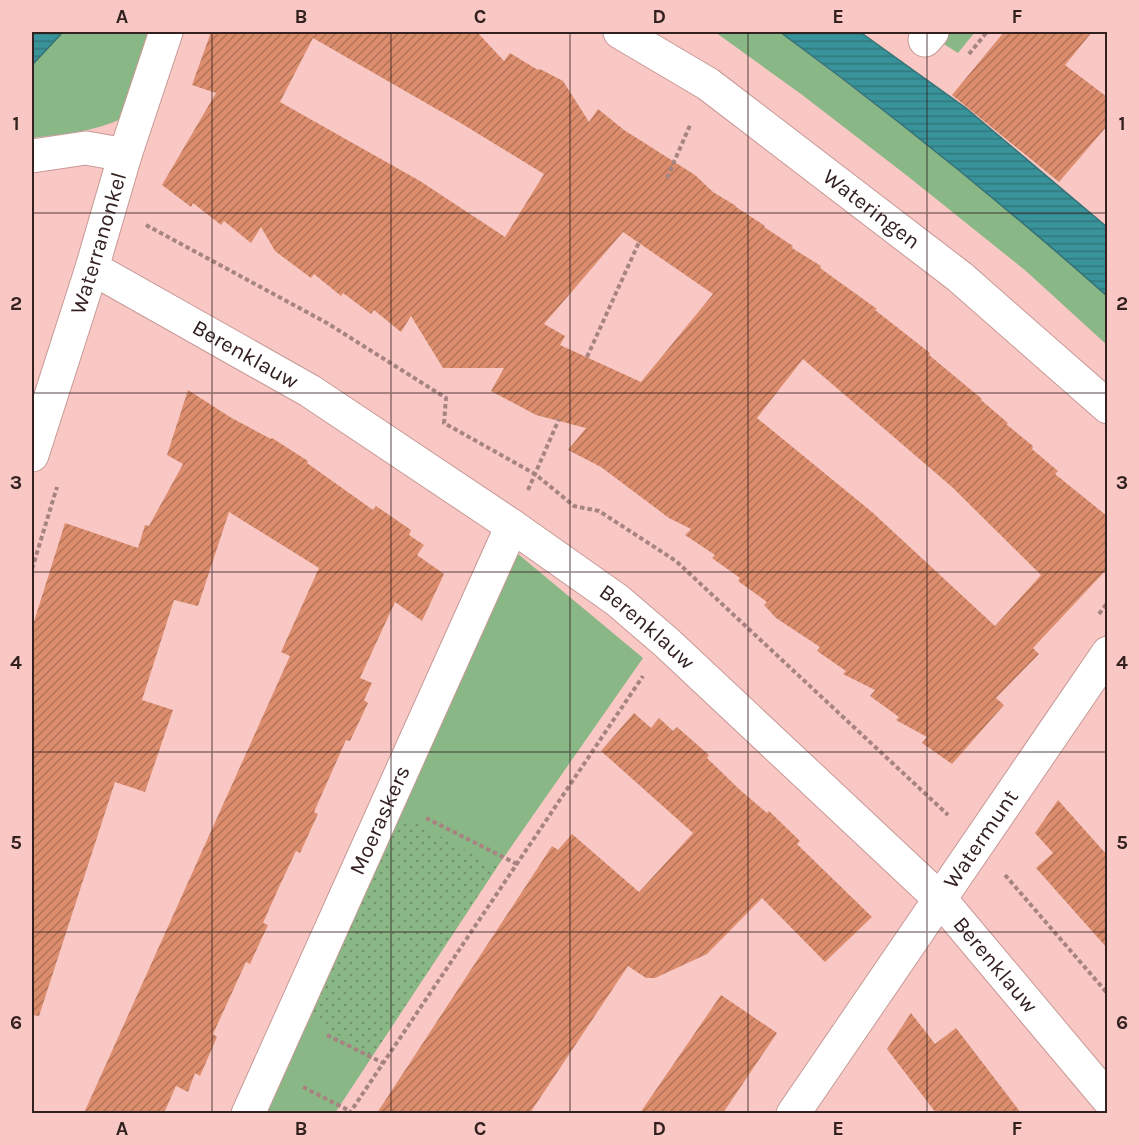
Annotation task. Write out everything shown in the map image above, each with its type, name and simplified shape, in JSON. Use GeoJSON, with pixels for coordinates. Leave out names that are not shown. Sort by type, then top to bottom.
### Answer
{"type":"FeatureCollection","features":[{"type":"Feature","properties":{"kind":"street","name":"Waterranonkel"},"geometry":{"type":"LineString","coordinates":[[32,455],[92,268],[124,155],[166,32]]}},
{"type":"Feature","properties":{"kind":"street","name":"Wateringen"},"geometry":{"type":"LineString","coordinates":[[620,32],[708,84],[960,277],[1107,407]]}},
{"type":"Feature","properties":{"kind":"street"},"geometry":{"type":"LineString","coordinates":[[32,156],[86,148],[124,155]]}},
{"type":"Feature","properties":{"kind":"street","name":"Berenklauw"},"geometry":{"type":"LineString","coordinates":[[92,268],[310,391],[512,526],[617,600],[666,642],[940,899],[1107,1100]]}},
{"type":"Feature","properties":{"kind":"street","name":"Moeraskers"},"geometry":{"type":"LineString","coordinates":[[248,1113],[512,526]]}},
{"type":"Feature","properties":{"kind":"street","name":"Watermunt"},"geometry":{"type":"LineString","coordinates":[[793,1113],[1107,653]]}},
{"type":"Feature","properties":{"kind":"path"},"geometry":{"type":"LineString","coordinates":[[667,178],[708,84]]}},
{"type":"Feature","properties":{"kind":"path"},"geometry":{"type":"LineString","coordinates":[[110,206],[327,323],[446,398],[444,423],[535,474],[574,506],[599,511],[676,561],[952,818],[1005,875],[1107,994]]}},
{"type":"Feature","properties":{"kind":"path"},"geometry":{"type":"LineString","coordinates":[[587,357],[640,240]]}},
{"type":"Feature","properties":{"kind":"path"},"geometry":{"type":"LineString","coordinates":[[512,526],[559,419]]}},
{"type":"Feature","properties":{"kind":"path"},"geometry":{"type":"LineString","coordinates":[[349,1113],[666,642]]}},
{"type":"Feature","properties":{"kind":"path"},"geometry":{"type":"LineString","coordinates":[[390,799],[517,864]]}},
{"type":"Feature","properties":{"kind":"green space"},"geometry":{"type":"Polygon","coordinates":[[[63,32],[151,32],[123,118],[90,129],[32,138],[32,65],[63,32]]]}},
{"type":"Feature","properties":{"kind":"green space"},"geometry":{"type":"Polygon","coordinates":[[[715,32],[780,32],[935,150],[1050,245],[1107,296],[1107,345],[1026,271],[910,178],[801,94],[715,32]]]}},
{"type":"Feature","properties":{"kind":"green space"},"geometry":{"type":"Polygon","coordinates":[[[946,32],[975,32],[958,53],[939,41],[946,32]]]}},
{"type":"Feature","properties":{"kind":"green space"},"geometry":{"type":"Polygon","coordinates":[[[518,554],[643,658],[497,867],[335,1113],[259,1114],[395,812],[518,554]]]}},
{"type":"Feature","properties":{"kind":"green space"},"geometry":{"type":"Polygon","coordinates":[[[395,812],[497,867],[372,1056],[305,1014],[395,812]]]}},
{"type":"Feature","properties":{"kind":"water"},"geometry":{"type":"Polygon","coordinates":[[[32,32],[63,32],[32,65],[32,32]]]}},
{"type":"Feature","properties":{"kind":"water"},"geometry":{"type":"Polygon","coordinates":[[[780,32],[860,32],[966,108],[1107,227],[1107,296],[946,160],[780,32]]]}},
{"type":"Feature","properties":{"kind":"building"},"geometry":{"type":"Polygon","coordinates":[[[211,32],[477,32],[504,61],[510,53],[538,70],[563,81],[589,122],[598,109],[624,130],[695,175],[713,192],[821,266],[820,268],[877,309],[875,310],[930,353],[929,355],[1033,446],[1032,449],[1058,471],[1055,474],[1107,516],[1107,569],[1033,648],[1039,654],[996,698],[1004,705],[952,764],[922,743],[927,737],[896,720],[899,717],[870,696],[875,690],[843,674],[846,671],[817,651],[820,647],[776,618],[764,605],[767,602],[738,581],[740,578],[712,558],[715,555],[685,535],[691,529],[669,518],[601,467],[568,450],[586,428],[536,415],[491,391],[504,368],[443,368],[411,316],[401,332],[374,310],[371,314],[343,293],[341,296],[314,274],[311,278],[275,251],[261,227],[251,243],[224,221],[221,225],[193,203],[191,207],[162,185],[216,93],[192,85],[211,32]],[[313,38],[280,102],[420,181],[505,237],[544,174],[313,38]],[[623,232],[544,324],[565,336],[560,345],[641,382],[713,294],[623,232]],[[803,359],[757,418],[872,512],[995,626],[1041,575],[952,487],[803,359]]]}},
{"type":"Feature","properties":{"kind":"building"},"geometry":{"type":"Polygon","coordinates":[[[1004,32],[1092,32],[1065,65],[1107,97],[1107,126],[1059,182],[952,95],[1004,32]]]}},
{"type":"Feature","properties":{"kind":"building"},"geometry":{"type":"Polygon","coordinates":[[[188,390],[230,417],[272,438],[308,461],[307,463],[373,510],[376,506],[411,530],[409,535],[424,545],[417,555],[444,574],[422,621],[395,602],[360,678],[372,683],[364,700],[368,703],[350,741],[346,740],[314,812],[318,814],[300,853],[296,851],[279,887],[263,923],[268,925],[250,964],[246,962],[213,1034],[217,1037],[200,1076],[195,1073],[188,1092],[176,1086],[164,1113],[84,1113],[290,656],[281,652],[319,568],[229,512],[198,606],[174,600],[142,700],[173,710],[145,792],[115,782],[39,1016],[32,1015],[32,628],[65,523],[138,548],[145,525],[149,526],[183,464],[167,455],[188,390]]]}},
{"type":"Feature","properties":{"kind":"building"},"geometry":{"type":"Polygon","coordinates":[[[634,713],[651,728],[659,718],[673,731],[677,727],[709,755],[707,758],[739,789],[767,813],[769,811],[800,841],[797,844],[872,917],[825,962],[762,898],[707,954],[655,978],[646,978],[628,966],[530,1113],[377,1113],[552,846],[558,850],[572,834],[639,892],[693,833],[601,751],[634,713]]]}},
{"type":"Feature","properties":{"kind":"building"},"geometry":{"type":"Polygon","coordinates":[[[1058,800],[1107,855],[1107,948],[1036,868],[1053,853],[1035,833],[1058,800]]]}},
{"type":"Feature","properties":{"kind":"building"},"geometry":{"type":"Polygon","coordinates":[[[721,995],[777,1033],[723,1113],[640,1113],[721,995]]]}},
{"type":"Feature","properties":{"kind":"building"},"geometry":{"type":"Polygon","coordinates":[[[911,1013],[935,1044],[956,1028],[1021,1113],[936,1113],[887,1049],[911,1013]]]}}]}
